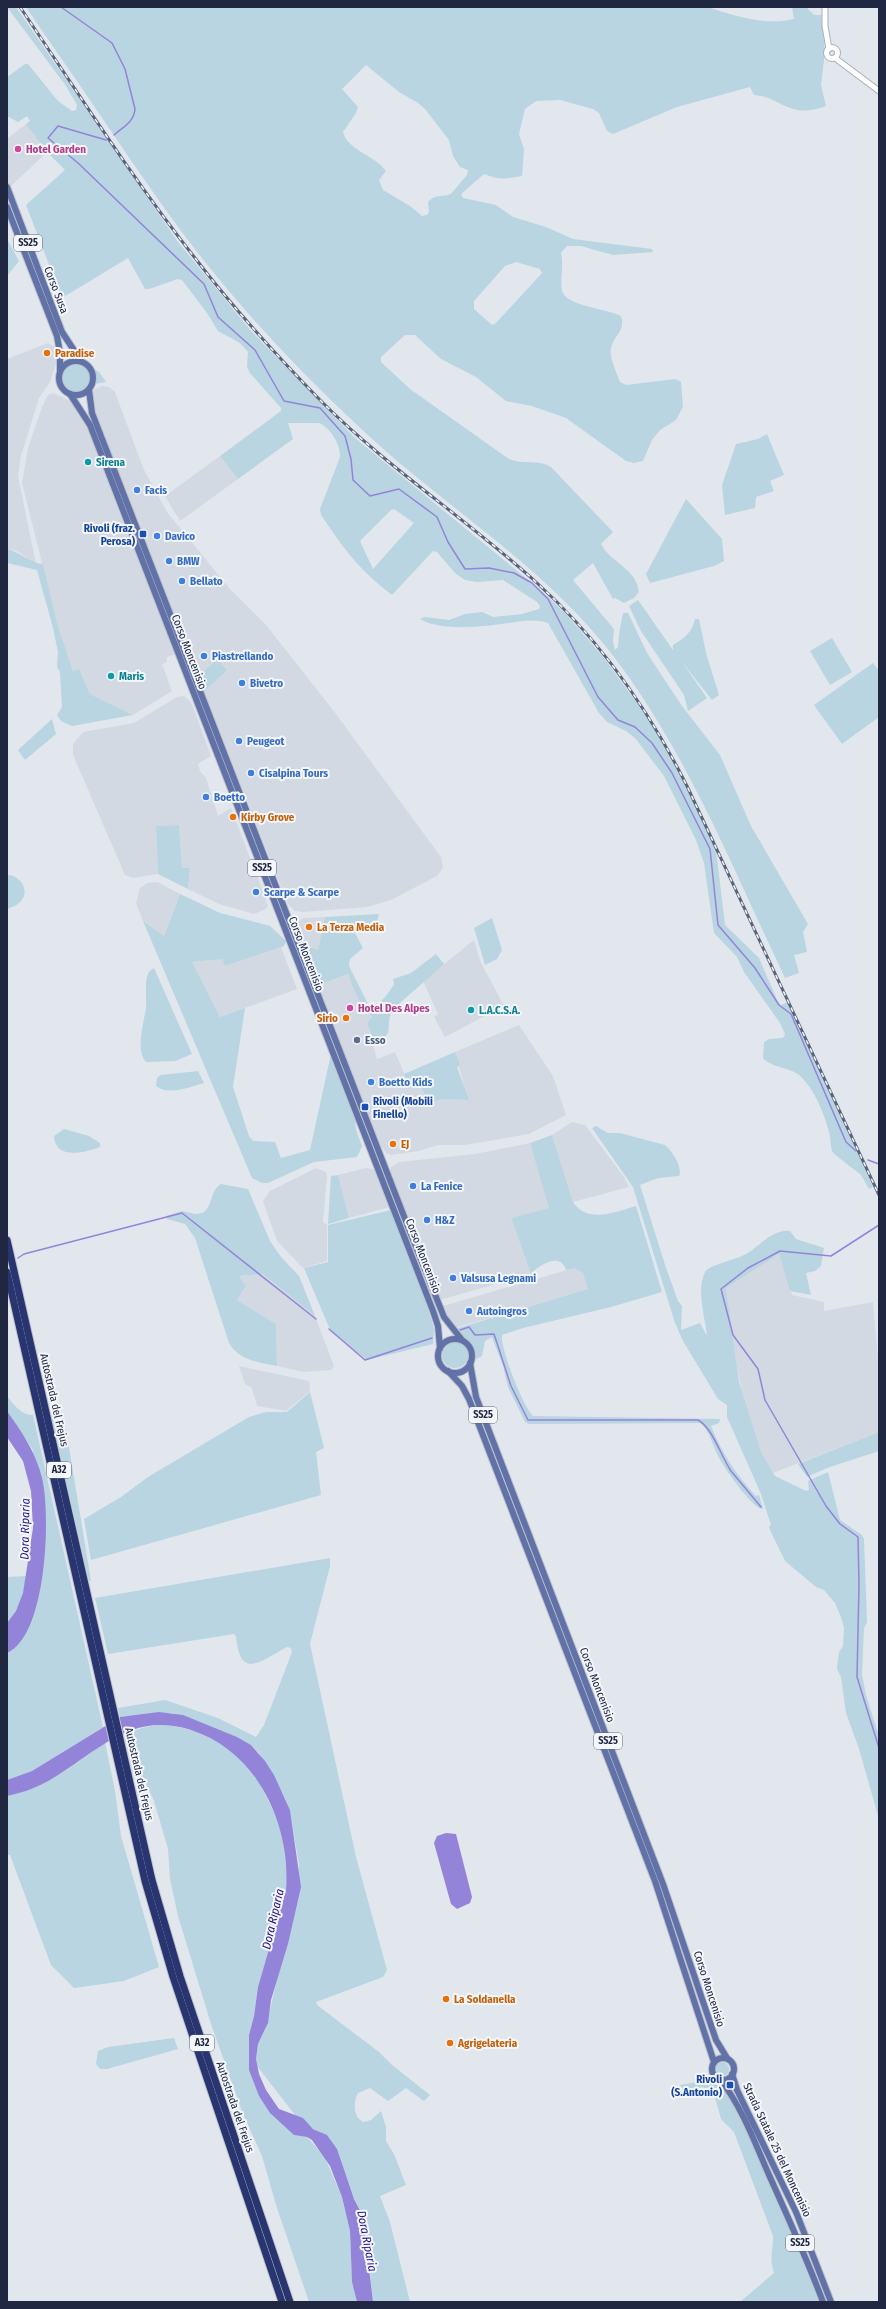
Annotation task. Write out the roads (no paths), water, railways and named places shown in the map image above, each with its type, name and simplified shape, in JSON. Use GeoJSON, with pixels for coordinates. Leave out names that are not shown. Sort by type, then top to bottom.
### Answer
{"type":"FeatureCollection","features":[{"type":"Feature","properties":{"kind":"highway","name":"Autostrada del Frejus"},"geometry":{"type":"LineString","coordinates":[[7,1240],[125,1782],[145,1881],[173,1977],[282,2302]]}},
{"type":"Feature","properties":{"kind":"highway","name":"Autostrada del Frejus"},"geometry":{"type":"LineString","coordinates":[[7,1272],[125,1782],[180,1976],[290,2302]]}},
{"type":"Feature","properties":{"kind":"main road","name":"Corso Susa"},"geometry":{"type":"LineString","coordinates":[[7,188],[59,333]]}},
{"type":"Feature","properties":{"kind":"main road","name":"Corso Susa"},"geometry":{"type":"LineString","coordinates":[[7,207],[59,333]]}},
{"type":"Feature","properties":{"kind":"main road","name":"SS25"},"geometry":{"type":"LineString","coordinates":[[59,333],[81,362],[90,368],[93,383],[89,390]]}},
{"type":"Feature","properties":{"kind":"main road","name":"SS25"},"geometry":{"type":"LineString","coordinates":[[59,333],[60,382],[66,392],[70,394]]}},
{"type":"Feature","properties":{"kind":"main road"},"geometry":{"type":"LineString","coordinates":[[60,372],[67,364],[81,362]]}},
{"type":"Feature","properties":{"kind":"main road"},"geometry":{"type":"LineString","coordinates":[[70,394],[81,394],[89,390]]}},
{"type":"Feature","properties":{"kind":"main road","name":"Corso Moncenisio"},"geometry":{"type":"LineString","coordinates":[[89,390],[92,413],[412,1237],[444,1317],[462,1340]]}},
{"type":"Feature","properties":{"kind":"main road","name":"Corso Moncenisio"},"geometry":{"type":"LineString","coordinates":[[70,394],[90,425],[170,629],[433,1311],[438,1326],[440,1348]]}},
{"type":"Feature","properties":{"kind":"main road"},"geometry":{"type":"LineString","coordinates":[[462,1340],[471,1352],[470,1363],[458,1372],[448,1371],[439,1361],[440,1348],[447,1341],[462,1340]]}},
{"type":"Feature","properties":{"kind":"main road","name":"Corso Moncenisio"},"geometry":{"type":"LineString","coordinates":[[470,1363],[474,1389],[501,1465],[669,1899],[716,2040],[726,2058]]}},
{"type":"Feature","properties":{"kind":"main road","name":"Corso Moncenisio"},"geometry":{"type":"LineString","coordinates":[[448,1371],[462,1386],[469,1399],[655,1881],[714,2062]]}},
{"type":"Feature","properties":{"kind":"main road"},"geometry":{"type":"LineString","coordinates":[[714,2062],[720,2058],[726,2058]]}},
{"type":"Feature","properties":{"kind":"main road","name":"SS25"},"geometry":{"type":"LineString","coordinates":[[726,2058],[733,2066],[732,2074]]}},
{"type":"Feature","properties":{"kind":"main road","name":"SS25"},"geometry":{"type":"LineString","coordinates":[[714,2062],[712,2072],[720,2079]]}},
{"type":"Feature","properties":{"kind":"main road"},"geometry":{"type":"LineString","coordinates":[[720,2079],[727,2079],[732,2074]]}},
{"type":"Feature","properties":{"kind":"main road","name":"Strada Statale 25 del Moncenisio"},"geometry":{"type":"LineString","coordinates":[[732,2074],[737,2090],[796,2212],[831,2302]]}},
{"type":"Feature","properties":{"kind":"main road","name":"Strada Statale 25 del Moncenisio"},"geometry":{"type":"LineString","coordinates":[[720,2079],[732,2096],[756,2146],[798,2238],[823,2302]]}},
{"type":"Feature","properties":{"kind":"street"},"geometry":{"type":"LineString","coordinates":[[825,7],[825,26],[829,49],[834,48],[837,51],[835,58],[879,91]]}},
{"type":"Feature","properties":{"kind":"waterway"},"geometry":{"type":"LineString","coordinates":[[61,7],[112,43],[125,69],[135,109],[133,117],[130,121],[114,135]]}},
{"type":"Feature","properties":{"kind":"waterway"},"geometry":{"type":"LineString","coordinates":[[106,140],[58,126],[48,138],[78,163],[204,284],[218,317],[255,350],[284,401],[320,408],[345,436],[351,459],[353,480],[370,496],[399,489],[437,517],[448,542],[465,569],[489,568],[514,573],[532,583],[548,599],[598,697],[618,720],[635,727],[652,743],[672,773],[710,849],[718,925],[755,968],[779,1005],[791,1014],[846,1142],[856,1151]]}},
{"type":"Feature","properties":{"kind":"waterway"},"geometry":{"type":"LineString","coordinates":[[868,1160],[879,1164]]}},
{"type":"Feature","properties":{"kind":"waterway"},"geometry":{"type":"LineString","coordinates":[[18,1258],[24,1254],[182,1213],[316,1319]]}},
{"type":"Feature","properties":{"kind":"waterway"},"geometry":{"type":"LineString","coordinates":[[879,1225],[831,1256],[780,1251],[748,1268],[721,1289],[733,1335],[758,1369],[765,1400],[826,1506],[840,1524],[858,1537],[859,1585],[857,1677],[879,1748]]}},
{"type":"Feature","properties":{"kind":"waterway"},"geometry":{"type":"LineString","coordinates":[[460,1330],[469,1327],[475,1335],[494,1334],[511,1386],[528,1420],[698,1420],[712,1435],[731,1471],[761,1507]]}},
{"type":"Feature","properties":{"kind":"waterway"},"geometry":{"type":"LineString","coordinates":[[329,1329],[365,1360],[432,1338]]}},
{"type":"Feature","properties":{"kind":"railway"},"geometry":{"type":"LineString","coordinates":[[20,7],[149,197],[225,296],[272,350],[322,402],[374,450],[511,560],[537,583],[582,628],[621,677],[656,730],[687,786],[879,1195]]}},
{"type":"Feature","properties":{"kind":"place","name":"Hotel Garden"},"geometry":{"type":"Point","coordinates":[18,149]}},
{"type":"Feature","properties":{"kind":"place","name":"Paradise"},"geometry":{"type":"Point","coordinates":[47,353]}},
{"type":"Feature","properties":{"kind":"place","name":"Sirena"},"geometry":{"type":"Point","coordinates":[88,462]}},
{"type":"Feature","properties":{"kind":"place","name":"Facis"},"geometry":{"type":"Point","coordinates":[137,490]}},
{"type":"Feature","properties":{"kind":"place","name":"Rivoli (fraz. Perosa)"},"geometry":{"type":"Point","coordinates":[143,534]}},
{"type":"Feature","properties":{"kind":"place","name":"Davico"},"geometry":{"type":"Point","coordinates":[157,536]}},
{"type":"Feature","properties":{"kind":"place","name":"BMW"},"geometry":{"type":"Point","coordinates":[169,561]}},
{"type":"Feature","properties":{"kind":"place","name":"Bellato"},"geometry":{"type":"Point","coordinates":[182,581]}},
{"type":"Feature","properties":{"kind":"place","name":"Piastrellando"},"geometry":{"type":"Point","coordinates":[204,656]}},
{"type":"Feature","properties":{"kind":"place","name":"Maris"},"geometry":{"type":"Point","coordinates":[111,676]}},
{"type":"Feature","properties":{"kind":"place","name":"Bivetro"},"geometry":{"type":"Point","coordinates":[242,683]}},
{"type":"Feature","properties":{"kind":"place","name":"Peugeot"},"geometry":{"type":"Point","coordinates":[239,741]}},
{"type":"Feature","properties":{"kind":"place","name":"Cisalpina Tours"},"geometry":{"type":"Point","coordinates":[251,773]}},
{"type":"Feature","properties":{"kind":"place","name":"Boetto"},"geometry":{"type":"Point","coordinates":[206,797]}},
{"type":"Feature","properties":{"kind":"place","name":"Kirby Grove"},"geometry":{"type":"Point","coordinates":[233,817]}},
{"type":"Feature","properties":{"kind":"place","name":"Scarpe & Scarpe"},"geometry":{"type":"Point","coordinates":[256,892]}},
{"type":"Feature","properties":{"kind":"place","name":"La Terza Media"},"geometry":{"type":"Point","coordinates":[309,927]}},
{"type":"Feature","properties":{"kind":"place","name":"Hotel Des Alpes"},"geometry":{"type":"Point","coordinates":[350,1008]}},
{"type":"Feature","properties":{"kind":"place","name":"L.A.C.S.A."},"geometry":{"type":"Point","coordinates":[471,1010]}},
{"type":"Feature","properties":{"kind":"place","name":"Sirio"},"geometry":{"type":"Point","coordinates":[346,1018]}},
{"type":"Feature","properties":{"kind":"place","name":"Esso"},"geometry":{"type":"Point","coordinates":[357,1040]}},
{"type":"Feature","properties":{"kind":"place","name":"Boetto Kids"},"geometry":{"type":"Point","coordinates":[371,1082]}},
{"type":"Feature","properties":{"kind":"place","name":"Rivoli (Mobili Finello)"},"geometry":{"type":"Point","coordinates":[365,1107]}},
{"type":"Feature","properties":{"kind":"place","name":"EJ"},"geometry":{"type":"Point","coordinates":[393,1144]}},
{"type":"Feature","properties":{"kind":"place","name":"La Fenice"},"geometry":{"type":"Point","coordinates":[413,1186]}},
{"type":"Feature","properties":{"kind":"place","name":"H&Z"},"geometry":{"type":"Point","coordinates":[427,1220]}},
{"type":"Feature","properties":{"kind":"place","name":"Valsusa Legnami"},"geometry":{"type":"Point","coordinates":[453,1278]}},
{"type":"Feature","properties":{"kind":"place","name":"Autoingros"},"geometry":{"type":"Point","coordinates":[469,1311]}},
{"type":"Feature","properties":{"kind":"place","name":"La Soldanella"},"geometry":{"type":"Point","coordinates":[446,1999]}},
{"type":"Feature","properties":{"kind":"place","name":"Agrigelateria"},"geometry":{"type":"Point","coordinates":[450,2043]}},
{"type":"Feature","properties":{"kind":"place","name":"Rivoli (S.Antonio)"},"geometry":{"type":"Point","coordinates":[730,2085]}},
{"type":"Feature","properties":{"kind":"water label","name":"Dora Riparia"},"geometry":{"type":"Point","coordinates":[25,1529]}},
{"type":"Feature","properties":{"kind":"water label","name":"Dora Riparia"},"geometry":{"type":"Point","coordinates":[273,1919]}},
{"type":"Feature","properties":{"kind":"water label","name":"Dora Riparia"},"geometry":{"type":"Point","coordinates":[367,2241]}}]}
